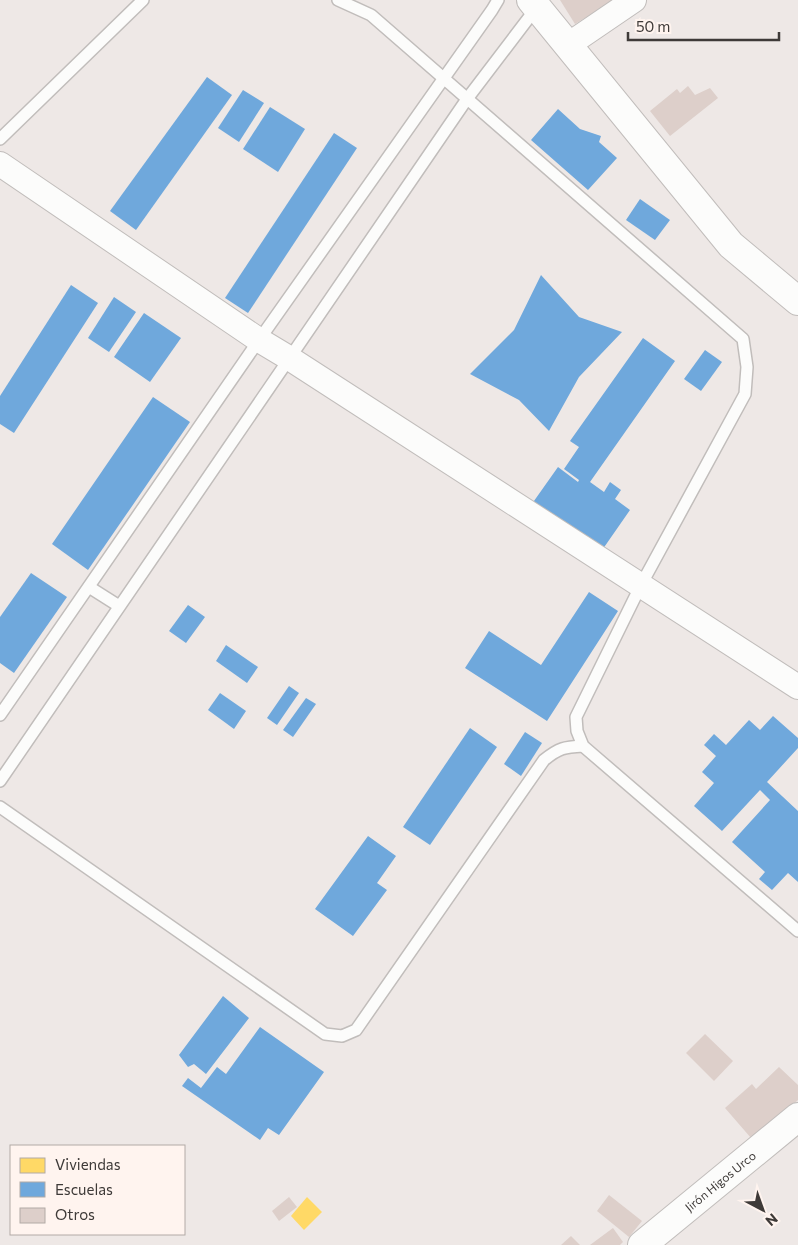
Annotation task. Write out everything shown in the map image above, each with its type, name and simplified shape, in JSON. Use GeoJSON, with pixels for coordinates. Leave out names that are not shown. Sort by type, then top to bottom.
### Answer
{"type":"FeatureCollection","features":[{"type":"Feature","properties":{"kind":"main road"},"geometry":{"type":"LineString","coordinates":[[534,4],[730,245],[798,301]]}},
{"type":"Feature","properties":{"kind":"main road","name":"Jirón Higos Urco"},"geometry":{"type":"LineString","coordinates":[[642,1245],[798,1117]]}},
{"type":"Feature","properties":{"kind":"street"},"geometry":{"type":"LineString","coordinates":[[568,45],[634,0]]}},
{"type":"Feature","properties":{"kind":"street"},"geometry":{"type":"LineString","coordinates":[[0,164],[260,340],[798,687]]}},
{"type":"Feature","properties":{"kind":"lane"},"geometry":{"type":"LineString","coordinates":[[0,139],[143,0]]}},
{"type":"Feature","properties":{"kind":"lane"},"geometry":{"type":"LineString","coordinates":[[338,0],[371,15],[743,339],[748,367],[745,394],[641,585],[576,717],[577,731],[583,746],[798,931]]}},
{"type":"Feature","properties":{"kind":"lane"},"geometry":{"type":"LineString","coordinates":[[0,715],[498,0]]}},
{"type":"Feature","properties":{"kind":"lane"},"geometry":{"type":"LineString","coordinates":[[0,781],[467,98],[534,4]]}},
{"type":"Feature","properties":{"kind":"lane"},"geometry":{"type":"LineString","coordinates":[[89,587],[119,606]]}},
{"type":"Feature","properties":{"kind":"lane"},"geometry":{"type":"LineString","coordinates":[[0,807],[324,1034],[342,1036],[356,1030],[544,760],[553,752],[563,747],[583,746]]}},
{"type":"Feature","properties":{"kind":"building: Viviendas"},"geometry":{"type":"Polygon","coordinates":[[[307,1197],[322,1212],[304,1230],[291,1216],[307,1197]]]}},
{"type":"Feature","properties":{"kind":"building: Escuelas"},"geometry":{"type":"Polygon","coordinates":[[[207,77],[232,95],[136,230],[110,211],[207,77]]]}},
{"type":"Feature","properties":{"kind":"building: Escuelas"},"geometry":{"type":"Polygon","coordinates":[[[243,90],[264,103],[239,142],[218,128],[243,90]]]}},
{"type":"Feature","properties":{"kind":"building: Escuelas"},"geometry":{"type":"Polygon","coordinates":[[[270,107],[305,129],[278,172],[243,149],[270,107]]]}},
{"type":"Feature","properties":{"kind":"building: Escuelas"},"geometry":{"type":"Polygon","coordinates":[[[558,109],[580,129],[601,136],[599,142],[617,158],[588,190],[531,140],[558,109]]]}},
{"type":"Feature","properties":{"kind":"building: Escuelas"},"geometry":{"type":"Polygon","coordinates":[[[334,133],[357,148],[248,313],[225,298],[334,133]]]}},
{"type":"Feature","properties":{"kind":"building: Escuelas"},"geometry":{"type":"Polygon","coordinates":[[[640,199],[670,220],[655,240],[626,220],[640,199]]]}},
{"type":"Feature","properties":{"kind":"building: Escuelas"},"geometry":{"type":"Polygon","coordinates":[[[541,275],[579,317],[622,332],[579,377],[549,431],[519,400],[470,374],[514,330],[541,275]]]}},
{"type":"Feature","properties":{"kind":"building: Escuelas"},"geometry":{"type":"Polygon","coordinates":[[[71,285],[98,303],[14,433],[0,424],[0,396],[71,285]]]}},
{"type":"Feature","properties":{"kind":"building: Escuelas"},"geometry":{"type":"Polygon","coordinates":[[[114,297],[136,312],[109,352],[88,338],[114,297]]]}},
{"type":"Feature","properties":{"kind":"building: Escuelas"},"geometry":{"type":"Polygon","coordinates":[[[144,313],[181,338],[150,382],[114,357],[144,313]]]}},
{"type":"Feature","properties":{"kind":"building: Escuelas"},"geometry":{"type":"Polygon","coordinates":[[[643,338],[675,361],[590,482],[604,492],[610,482],[621,490],[615,499],[630,510],[598,556],[529,508],[558,467],[578,482],[579,480],[564,469],[579,447],[570,441],[643,338]]]}},
{"type":"Feature","properties":{"kind":"building: Escuelas"},"geometry":{"type":"Polygon","coordinates":[[[705,350],[722,362],[701,391],[684,379],[705,350]]]}},
{"type":"Feature","properties":{"kind":"building: Escuelas"},"geometry":{"type":"Polygon","coordinates":[[[153,397],[190,422],[88,570],[52,544],[153,397]]]}},
{"type":"Feature","properties":{"kind":"building: Escuelas"},"geometry":{"type":"Polygon","coordinates":[[[31,573],[67,597],[14,673],[0,663],[0,617],[31,573]]]}},
{"type":"Feature","properties":{"kind":"building: Escuelas"},"geometry":{"type":"Polygon","coordinates":[[[589,592],[618,611],[547,721],[465,668],[489,631],[541,665],[589,592]]]}},
{"type":"Feature","properties":{"kind":"building: Escuelas"},"geometry":{"type":"Polygon","coordinates":[[[188,605],[205,617],[186,643],[169,631],[188,605]]]}},
{"type":"Feature","properties":{"kind":"building: Escuelas"},"geometry":{"type":"Polygon","coordinates":[[[226,645],[258,667],[247,683],[216,661],[226,645]]]}},
{"type":"Feature","properties":{"kind":"building: Escuelas"},"geometry":{"type":"Polygon","coordinates":[[[289,686],[299,693],[277,725],[267,718],[289,686]]]}},
{"type":"Feature","properties":{"kind":"building: Escuelas"},"geometry":{"type":"Polygon","coordinates":[[[220,693],[246,711],[234,729],[208,710],[220,693]]]}},
{"type":"Feature","properties":{"kind":"building: Escuelas"},"geometry":{"type":"Polygon","coordinates":[[[306,698],[316,704],[293,737],[283,730],[306,698]]]}},
{"type":"Feature","properties":{"kind":"building: Escuelas"},"geometry":{"type":"Polygon","coordinates":[[[773,716],[798,738],[798,748],[767,782],[798,811],[798,882],[788,873],[772,890],[759,879],[765,872],[732,842],[770,800],[760,790],[722,831],[694,806],[714,783],[702,772],[716,756],[704,745],[714,734],[726,745],[749,720],[760,730],[773,716]]]}},
{"type":"Feature","properties":{"kind":"building: Escuelas"},"geometry":{"type":"Polygon","coordinates":[[[470,728],[497,747],[430,845],[403,827],[470,728]]]}},
{"type":"Feature","properties":{"kind":"building: Escuelas"},"geometry":{"type":"Polygon","coordinates":[[[525,732],[542,743],[521,776],[504,764],[525,732]]]}},
{"type":"Feature","properties":{"kind":"building: Escuelas"},"geometry":{"type":"Polygon","coordinates":[[[368,836],[396,856],[377,883],[387,890],[353,936],[315,909],[368,836]]]}},
{"type":"Feature","properties":{"kind":"building: Escuelas"},"geometry":{"type":"Polygon","coordinates":[[[223,996],[249,1018],[206,1074],[194,1064],[188,1067],[179,1055],[223,996]]]}},
{"type":"Feature","properties":{"kind":"building: Escuelas"},"geometry":{"type":"Polygon","coordinates":[[[260,1027],[324,1072],[279,1135],[268,1128],[260,1140],[182,1086],[188,1078],[201,1088],[217,1067],[226,1074],[260,1027]]]}},
{"type":"Feature","properties":{"kind":"building: Otros"},"geometry":{"type":"Polygon","coordinates":[[[560,0],[614,0],[575,24],[560,0]]]}},
{"type":"Feature","properties":{"kind":"building: Otros"},"geometry":{"type":"Polygon","coordinates":[[[688,86],[695,95],[710,88],[718,98],[670,136],[650,111],[677,89],[680,93],[688,86]]]}},
{"type":"Feature","properties":{"kind":"building: Otros"},"geometry":{"type":"Polygon","coordinates":[[[705,1034],[733,1061],[714,1081],[686,1053],[705,1034]]]}},
{"type":"Feature","properties":{"kind":"building: Otros"},"geometry":{"type":"Polygon","coordinates":[[[779,1067],[798,1085],[798,1100],[751,1138],[725,1108],[752,1084],[756,1089],[779,1067]]]}},
{"type":"Feature","properties":{"kind":"building: Otros"},"geometry":{"type":"Polygon","coordinates":[[[609,1195],[642,1221],[629,1237],[597,1211],[609,1195]]]}},
{"type":"Feature","properties":{"kind":"building: Otros"},"geometry":{"type":"Polygon","coordinates":[[[289,1197],[297,1207],[279,1221],[272,1211],[289,1197]]]}},
{"type":"Feature","properties":{"kind":"building: Otros"},"geometry":{"type":"Polygon","coordinates":[[[613,1228],[623,1242],[620,1245],[590,1245],[613,1228]]]}},
{"type":"Feature","properties":{"kind":"building: Otros"},"geometry":{"type":"Polygon","coordinates":[[[571,1236],[580,1245],[561,1245],[571,1236]]]}}]}
